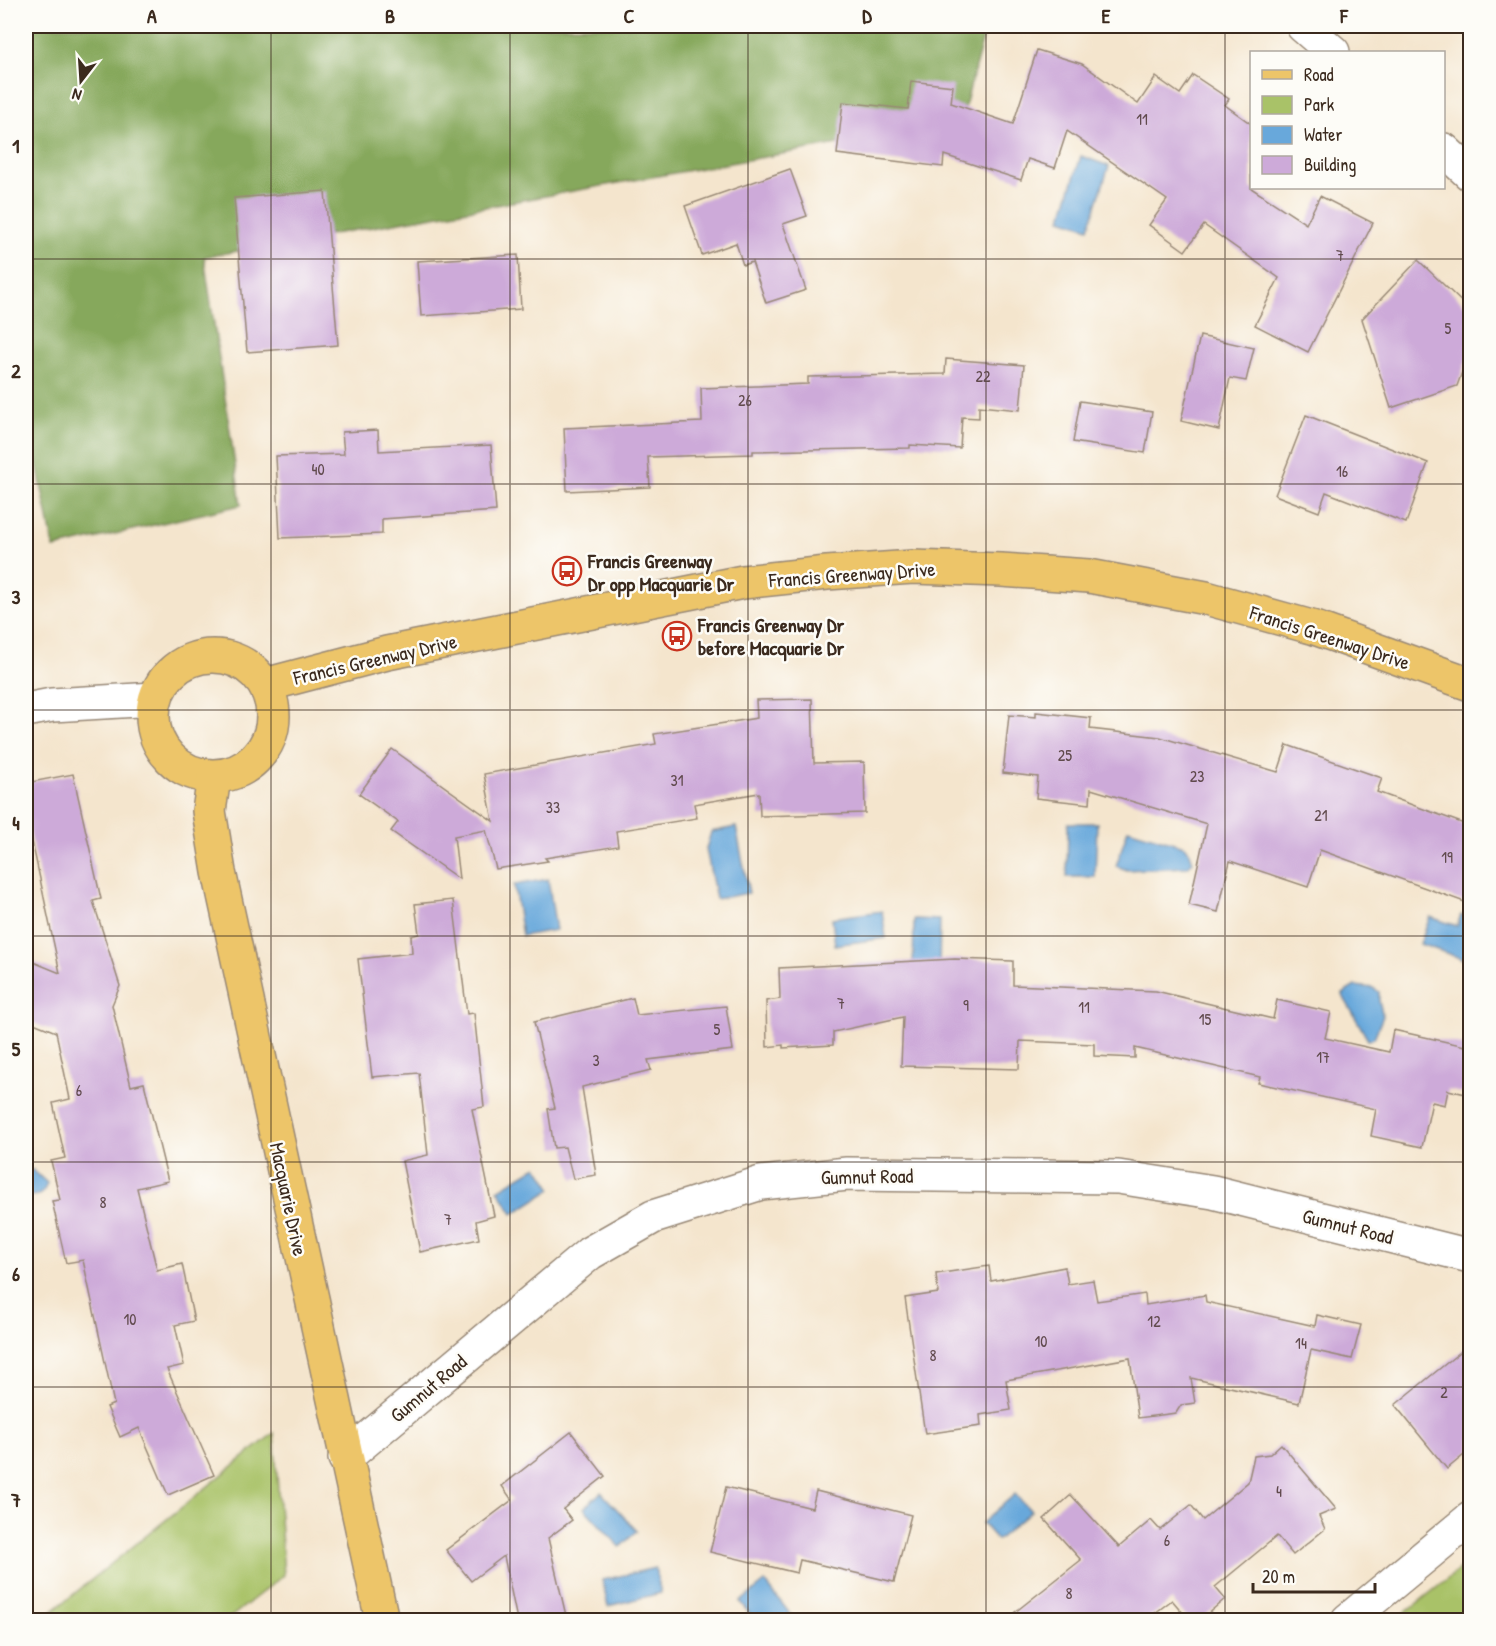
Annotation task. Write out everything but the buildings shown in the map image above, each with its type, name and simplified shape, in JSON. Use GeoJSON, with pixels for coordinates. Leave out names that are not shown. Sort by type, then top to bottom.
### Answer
{"type":"FeatureCollection","features":[{"type":"Feature","properties":{"kind":"main road","name":"Francis Greenway Drive"},"geometry":{"type":"LineString","coordinates":[[265,685],[387,653],[743,582],[913,567],[1089,576],[1206,598],[1315,628],[1470,684]]}},
{"type":"Feature","properties":{"kind":"main road"},"geometry":{"type":"LineString","coordinates":[[222,656],[240,662],[254,671],[265,685],[273,702],[274,720],[270,738],[261,754],[248,766],[232,774],[214,777],[195,774],[178,766],[165,753],[156,736],[153,717],[155,699],[162,684],[173,671],[188,661],[222,656]]}},
{"type":"Feature","properties":{"kind":"main road","name":"Macquarie Drive"},"geometry":{"type":"LineString","coordinates":[[214,777],[209,811],[219,872],[382,1620]]}},
{"type":"Feature","properties":{"kind":"street"},"geometry":{"type":"LineString","coordinates":[[1303,26],[1332,51]]}},
{"type":"Feature","properties":{"kind":"street"},"geometry":{"type":"LineString","coordinates":[[1445,152],[1470,174]]}},
{"type":"Feature","properties":{"kind":"street"},"geometry":{"type":"LineString","coordinates":[[26,710],[51,705],[155,699]]}},
{"type":"Feature","properties":{"kind":"street","name":"Gumnut Road"},"geometry":{"type":"LineString","coordinates":[[345,1458],[590,1254],[653,1216],[761,1183],[847,1174],[1118,1178],[1213,1192],[1470,1256]]}},
{"type":"Feature","properties":{"kind":"street"},"geometry":{"type":"LineString","coordinates":[[1348,1620],[1470,1519]]}},
{"type":"Feature","properties":{"kind":"green space"},"geometry":{"type":"Polygon","coordinates":[[[26,26],[986,26],[961,122],[204,257],[241,505],[54,548],[26,411],[26,26]]]}},
{"type":"Feature","properties":{"kind":"green space"},"geometry":{"type":"Polygon","coordinates":[[[274,1433],[284,1575],[227,1620],[45,1620],[44,1618],[274,1433]]]}},
{"type":"Feature","properties":{"kind":"green space"},"geometry":{"type":"Polygon","coordinates":[[[1470,1561],[1470,1620],[1396,1620],[1470,1561]]]}},
{"type":"Feature","properties":{"kind":"water"},"geometry":{"type":"Polygon","coordinates":[[[1081,156],[1109,166],[1089,228],[1061,219],[1081,156]]]}},
{"type":"Feature","properties":{"kind":"water"},"geometry":{"type":"Polygon","coordinates":[[[1068,823],[1097,823],[1095,877],[1067,877],[1068,823]]]}},
{"type":"Feature","properties":{"kind":"water"},"geometry":{"type":"Polygon","coordinates":[[[736,827],[749,893],[716,899],[706,849],[711,832],[736,827]]]}},
{"type":"Feature","properties":{"kind":"water"},"geometry":{"type":"Polygon","coordinates":[[[1128,829],[1184,846],[1193,862],[1187,867],[1127,870],[1116,866],[1128,829]]]}},
{"type":"Feature","properties":{"kind":"water"},"geometry":{"type":"Polygon","coordinates":[[[548,879],[556,930],[522,936],[514,885],[548,879]]]}},
{"type":"Feature","properties":{"kind":"water"},"geometry":{"type":"Polygon","coordinates":[[[882,911],[886,938],[835,945],[832,918],[882,911]]]}},
{"type":"Feature","properties":{"kind":"water"},"geometry":{"type":"Polygon","coordinates":[[[1461,915],[1470,918],[1470,946],[1466,960],[1420,944],[1430,917],[1457,926],[1461,915]]]}},
{"type":"Feature","properties":{"kind":"water"},"geometry":{"type":"Polygon","coordinates":[[[914,919],[940,920],[939,972],[913,972],[914,919]]]}},
{"type":"Feature","properties":{"kind":"water"},"geometry":{"type":"Polygon","coordinates":[[[1355,986],[1373,988],[1379,992],[1383,1016],[1374,1038],[1368,1040],[1342,994],[1355,986]]]}},
{"type":"Feature","properties":{"kind":"water"},"geometry":{"type":"Polygon","coordinates":[[[537,1166],[552,1189],[513,1214],[498,1190],[537,1166]]]}},
{"type":"Feature","properties":{"kind":"water"},"geometry":{"type":"Polygon","coordinates":[[[33,1170],[47,1183],[40,1194],[26,1196],[26,1171],[33,1170]]]}},
{"type":"Feature","properties":{"kind":"water"},"geometry":{"type":"Polygon","coordinates":[[[601,1492],[637,1531],[620,1547],[584,1508],[601,1492]]]}},
{"type":"Feature","properties":{"kind":"water"},"geometry":{"type":"Polygon","coordinates":[[[1015,1494],[1031,1511],[997,1540],[982,1523],[1015,1494]]]}},
{"type":"Feature","properties":{"kind":"water"},"geometry":{"type":"Polygon","coordinates":[[[655,1568],[661,1593],[608,1606],[602,1580],[655,1568]]]}},
{"type":"Feature","properties":{"kind":"water"},"geometry":{"type":"Polygon","coordinates":[[[765,1582],[795,1620],[755,1620],[740,1602],[765,1582]]]}},
{"type":"Feature","properties":{"kind":"place","name":"Francis Greenway Dr opp Macquarie Dr"},"geometry":{"type":"Point","coordinates":[567,571]}},
{"type":"Feature","properties":{"kind":"place","name":"Francis Greenway Dr before Macquarie Dr"},"geometry":{"type":"Point","coordinates":[677,636]}}]}
